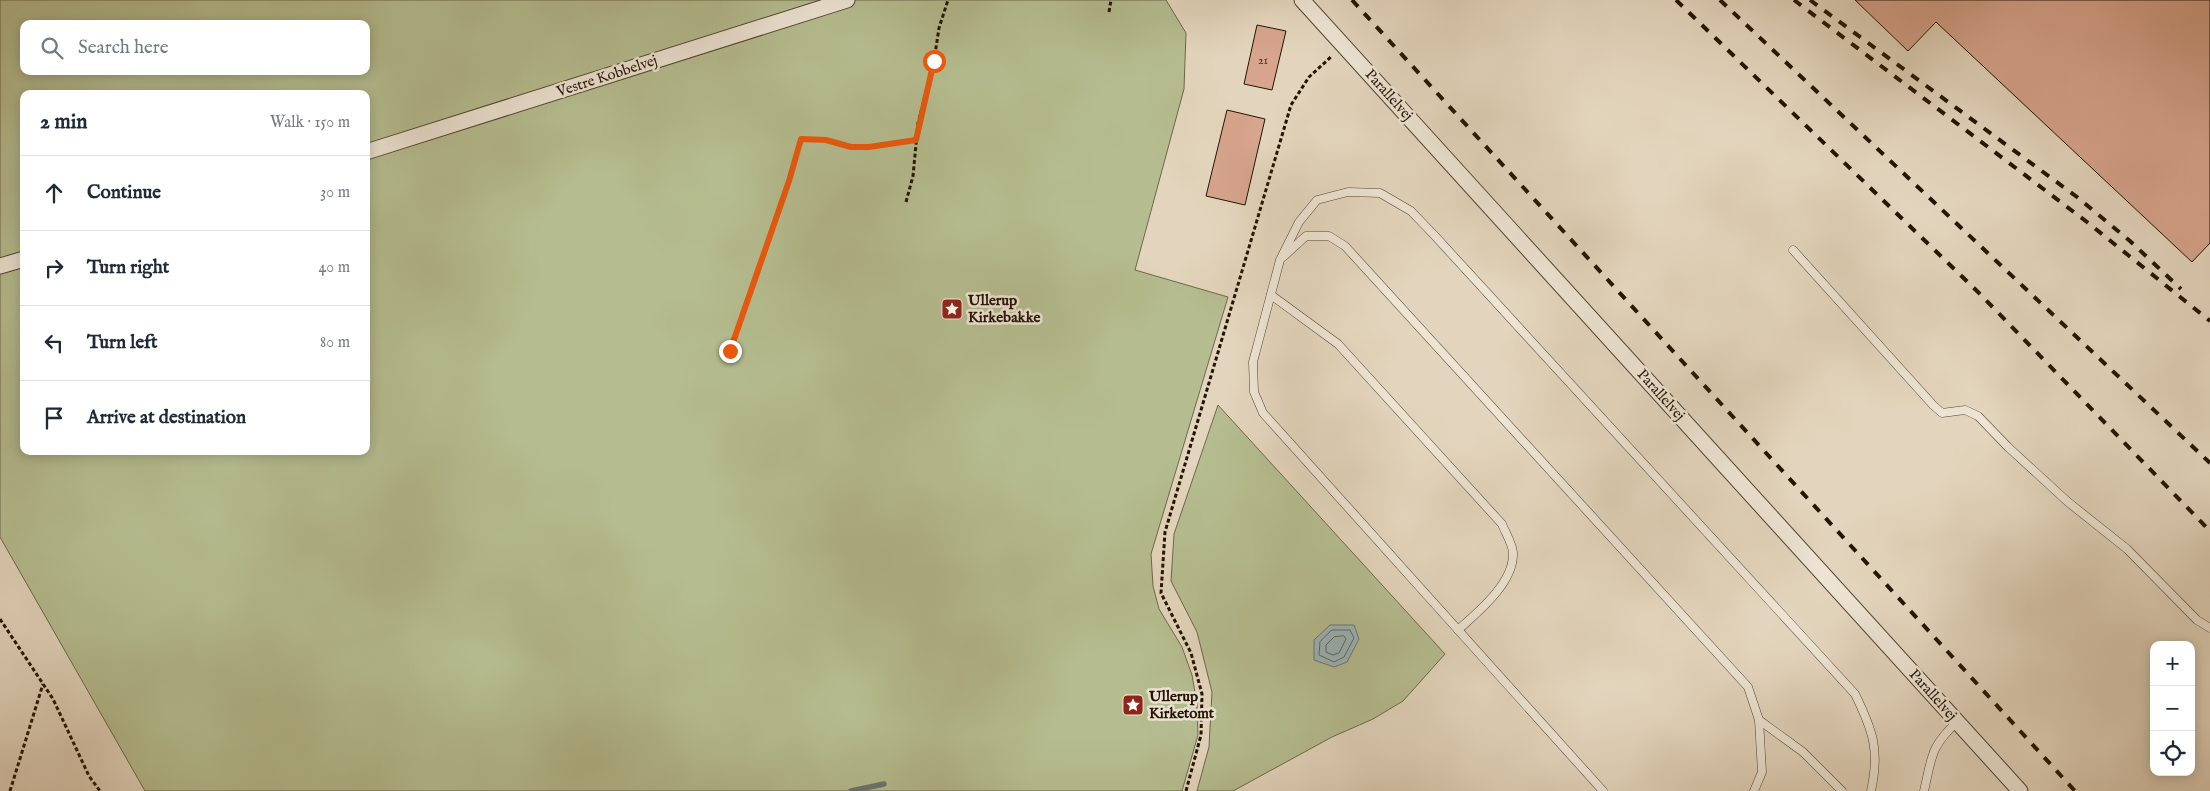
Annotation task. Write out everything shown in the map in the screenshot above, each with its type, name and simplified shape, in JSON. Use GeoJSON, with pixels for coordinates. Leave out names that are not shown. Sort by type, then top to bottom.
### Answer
{"type":"FeatureCollection","features":[{"type":"Feature","properties":{"kind":"street","name":"Vestre Kobbelvej"},"geometry":{"type":"LineString","coordinates":[[370,151],[847,0]]}},
{"type":"Feature","properties":{"kind":"street","name":"Parallelvej"},"geometry":{"type":"LineString","coordinates":[[1302,0],[2020,791]]}},
{"type":"Feature","properties":{"kind":"street"},"geometry":{"type":"LineString","coordinates":[[0,266],[20,260]]}},
{"type":"Feature","properties":{"kind":"lane"},"geometry":{"type":"LineString","coordinates":[[1603,791],[1263,413],[1254,392],[1253,362],[1280,260],[1299,222],[1317,200],[1348,192],[1380,193],[1411,212],[1855,694],[1868,721],[1876,752],[1870,791]]}},
{"type":"Feature","properties":{"kind":"lane"},"geometry":{"type":"LineString","coordinates":[[1280,260],[1306,236],[1328,236],[1345,246],[1748,687],[1759,720],[1762,772],[1754,791]]}},
{"type":"Feature","properties":{"kind":"lane"},"geometry":{"type":"LineString","coordinates":[[1793,250],[1933,405],[1942,413],[1965,410],[1978,416],[2008,447],[2068,502],[2126,549],[2197,620],[2210,628]]}},
{"type":"Feature","properties":{"kind":"lane"},"geometry":{"type":"LineString","coordinates":[[1270,295],[1338,344],[1502,524],[1514,553],[1507,577],[1486,604],[1458,630]]}},
{"type":"Feature","properties":{"kind":"lane"},"geometry":{"type":"LineString","coordinates":[[1759,720],[1803,752],[1842,791]]}},
{"type":"Feature","properties":{"kind":"lane"},"geometry":{"type":"LineString","coordinates":[[1924,791],[1935,746],[1942,736],[1958,722]]}},
{"type":"Feature","properties":{"kind":"path"},"geometry":{"type":"LineString","coordinates":[[906,202],[912,176],[916,140],[934,61],[939,28],[948,0]]}},
{"type":"Feature","properties":{"kind":"path"},"geometry":{"type":"LineString","coordinates":[[1110,12],[1111,0]]}},
{"type":"Feature","properties":{"kind":"path"},"geometry":{"type":"LineString","coordinates":[[1186,791],[1202,735],[1202,694],[1191,653],[1161,593],[1165,532],[1291,105],[1309,77],[1344,46]]}},
{"type":"Feature","properties":{"kind":"path"},"geometry":{"type":"LineString","coordinates":[[730,351],[789,181],[801,139],[826,140],[851,147],[869,147],[916,140]]}},
{"type":"Feature","properties":{"kind":"path"},"geometry":{"type":"LineString","coordinates":[[0,619],[54,699],[89,776],[100,791]]}},
{"type":"Feature","properties":{"kind":"path"},"geometry":{"type":"LineString","coordinates":[[10,791],[43,683]]}},
{"type":"Feature","properties":{"kind":"green space"},"geometry":{"type":"Polygon","coordinates":[[[0,0],[1166,0],[1186,33],[1184,89],[1135,270],[1228,297],[1151,554],[1153,586],[1159,609],[1182,647],[1192,675],[1197,704],[1198,735],[1182,791],[145,791],[0,537],[0,0]]]}},
{"type":"Feature","properties":{"kind":"green space"},"geometry":{"type":"Polygon","coordinates":[[[1218,405],[1445,654],[1403,701],[1373,719],[1332,737],[1233,791],[1197,791],[1209,747],[1212,692],[1197,632],[1171,581],[1174,534],[1218,405]]]}},
{"type":"Feature","properties":{"kind":"water"},"geometry":{"type":"Polygon","coordinates":[[[1330,625],[1354,625],[1359,639],[1347,662],[1334,667],[1314,660],[1314,640],[1330,625]]]}},
{"type":"Feature","properties":{"kind":"building"},"geometry":{"type":"Polygon","coordinates":[[[1855,0],[2210,0],[2210,243],[2192,262],[1936,22],[1908,51],[1855,0]]]}},
{"type":"Feature","properties":{"kind":"building"},"geometry":{"type":"Polygon","coordinates":[[[1257,25],[1286,31],[1272,90],[1244,84],[1257,25]]]}},
{"type":"Feature","properties":{"kind":"building"},"geometry":{"type":"Polygon","coordinates":[[[1227,110],[1265,119],[1245,205],[1206,196],[1227,110]]]}},
{"type":"Feature","properties":{"kind":"waterway"},"geometry":{"type":"LineString","coordinates":[[851,791],[884,784]]}},
{"type":"Feature","properties":{"kind":"railway"},"geometry":{"type":"LineString","coordinates":[[1352,0],[2075,791]]}},
{"type":"Feature","properties":{"kind":"railway"},"geometry":{"type":"LineString","coordinates":[[1676,0],[1979,293],[2210,531]]}},
{"type":"Feature","properties":{"kind":"railway"},"geometry":{"type":"LineString","coordinates":[[1720,0],[2210,463]]}},
{"type":"Feature","properties":{"kind":"railway"},"geometry":{"type":"LineString","coordinates":[[1794,0],[2087,222],[2210,321]]}},
{"type":"Feature","properties":{"kind":"railway"},"geometry":{"type":"LineString","coordinates":[[1810,0],[2077,197],[2130,241],[2181,289]]}},
{"type":"Feature","properties":{"kind":"place","name":"Ullerup Kirkebakke"},"geometry":{"type":"Point","coordinates":[952,309]}},
{"type":"Feature","properties":{"kind":"place","name":"Ullerup Kirketomt"},"geometry":{"type":"Point","coordinates":[1133,705]}},
{"type":"Feature","properties":{"kind":"route"},"geometry":{"type":"LineString","coordinates":[[730,351],[789,181],[801,139],[826,140],[851,147],[869,147],[916,140],[918,123],[934,61]]}}]}
